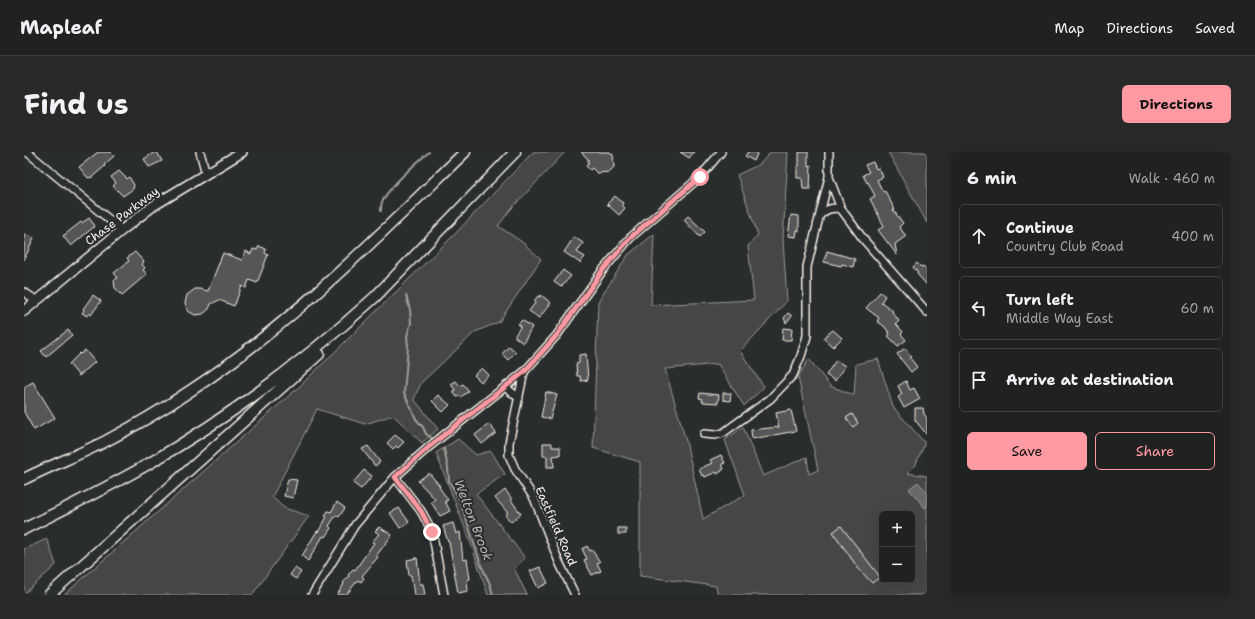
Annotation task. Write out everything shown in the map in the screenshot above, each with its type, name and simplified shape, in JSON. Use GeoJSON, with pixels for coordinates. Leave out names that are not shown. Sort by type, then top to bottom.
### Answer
{"type":"FeatureCollection","features":[{"type":"Feature","properties":{"kind":"highway"},"geometry":{"type":"LineString","coordinates":[[24,479],[102,443],[138,423],[188,392],[249,350],[321,290],[465,152]]}},
{"type":"Feature","properties":{"kind":"highway"},"geometry":{"type":"LineString","coordinates":[[50,595],[330,345],[515,152]]}},
{"type":"Feature","properties":{"kind":"highway"},"geometry":{"type":"LineString","coordinates":[[24,530],[120,480],[238,407],[322,344],[398,273]]}},
{"type":"Feature","properties":{"kind":"main road","name":"Chase Parkway"},"geometry":{"type":"LineString","coordinates":[[24,311],[153,206],[242,152]]}},
{"type":"Feature","properties":{"kind":"street"},"geometry":{"type":"LineString","coordinates":[[27,152],[122,230]]}},
{"type":"Feature","properties":{"kind":"street"},"geometry":{"type":"LineString","coordinates":[[200,152],[206,174]]}},
{"type":"Feature","properties":{"kind":"street"},"geometry":{"type":"LineString","coordinates":[[312,595],[356,525],[395,477],[430,446],[524,372],[557,335],[603,270],[630,238],[700,177],[721,152]]}},
{"type":"Feature","properties":{"kind":"street"},"geometry":{"type":"LineString","coordinates":[[704,434],[715,436],[723,433],[770,399],[793,375],[807,336],[806,267],[829,177],[829,152]]}},
{"type":"Feature","properties":{"kind":"street"},"geometry":{"type":"LineString","coordinates":[[829,177],[841,209],[864,240],[927,312]]}},
{"type":"Feature","properties":{"kind":"street"},"geometry":{"type":"LineString","coordinates":[[819,216],[827,209],[832,207],[841,209]]}},
{"type":"Feature","properties":{"kind":"street"},"geometry":{"type":"LineString","coordinates":[[24,292],[37,300]]}},
{"type":"Feature","properties":{"kind":"street","name":"Eastfield Road"},"geometry":{"type":"LineString","coordinates":[[524,372],[509,443],[509,455],[515,469],[534,498],[559,562],[575,595]]}},
{"type":"Feature","properties":{"kind":"street"},"geometry":{"type":"LineString","coordinates":[[505,387],[519,398]]}},
{"type":"Feature","properties":{"kind":"street"},"geometry":{"type":"LineString","coordinates":[[395,477],[421,511],[432,532],[444,595]]}},
{"type":"Feature","properties":{"kind":"shaded area"},"geometry":{"type":"Polygon","coordinates":[[[533,152],[565,152],[511,209],[498,226],[522,242],[541,259],[499,322],[475,332],[421,383],[414,399],[438,429],[422,443],[393,415],[365,424],[317,409],[272,497],[284,508],[309,516],[252,595],[64,595],[300,386],[455,234],[533,152]]]}},
{"type":"Feature","properties":{"kind":"shaded area"},"geometry":{"type":"Polygon","coordinates":[[[771,152],[788,152],[783,240],[787,301],[740,351],[764,387],[744,406],[718,364],[665,369],[686,441],[703,519],[745,495],[725,440],[743,427],[763,476],[807,457],[809,474],[818,470],[798,377],[809,359],[830,386],[854,395],[856,364],[878,359],[893,407],[925,443],[915,466],[908,473],[927,476],[927,595],[718,595],[716,586],[640,576],[640,462],[593,448],[598,302],[628,255],[654,234],[651,305],[754,300],[748,246],[758,235],[737,175],[760,164],[771,152]]]}},
{"type":"Feature","properties":{"kind":"shaded area"},"geometry":{"type":"Polygon","coordinates":[[[888,152],[927,152],[927,223],[888,152]]]}},
{"type":"Feature","properties":{"kind":"shaded area"},"geometry":{"type":"Polygon","coordinates":[[[458,439],[476,455],[491,451],[505,474],[476,494],[525,558],[514,568],[527,595],[488,595],[470,541],[436,453],[458,439]]]}},
{"type":"Feature","properties":{"kind":"shaded area"},"geometry":{"type":"Polygon","coordinates":[[[918,482],[927,492],[927,506],[925,508],[909,489],[918,482]]]}},
{"type":"Feature","properties":{"kind":"shaded area"},"geometry":{"type":"Polygon","coordinates":[[[47,539],[56,565],[24,594],[24,549],[47,539]]]}},
{"type":"Feature","properties":{"kind":"building"},"geometry":{"type":"Polygon","coordinates":[[[98,152],[110,152],[114,156],[91,178],[88,178],[79,167],[98,152]]]}},
{"type":"Feature","properties":{"kind":"building"},"geometry":{"type":"Polygon","coordinates":[[[157,152],[162,161],[149,167],[144,159],[157,152]]]}},
{"type":"Feature","properties":{"kind":"building"},"geometry":{"type":"Polygon","coordinates":[[[581,152],[610,152],[613,155],[614,167],[609,172],[597,173],[592,168],[590,170],[586,166],[588,164],[588,159],[581,152]]]}},
{"type":"Feature","properties":{"kind":"building"},"geometry":{"type":"Polygon","coordinates":[[[680,152],[694,152],[689,158],[680,152]]]}},
{"type":"Feature","properties":{"kind":"building"},"geometry":{"type":"Polygon","coordinates":[[[748,152],[758,152],[754,161],[745,156],[748,152]]]}},
{"type":"Feature","properties":{"kind":"building"},"geometry":{"type":"Polygon","coordinates":[[[799,152],[808,152],[808,166],[811,165],[810,189],[803,189],[802,178],[797,178],[799,152]]]}},
{"type":"Feature","properties":{"kind":"building"},"geometry":{"type":"Polygon","coordinates":[[[873,162],[876,169],[879,168],[883,177],[877,180],[883,192],[885,191],[895,210],[893,210],[903,223],[899,227],[906,236],[895,244],[897,255],[878,230],[884,226],[870,199],[875,196],[863,175],[869,172],[865,165],[873,162]]]}},
{"type":"Feature","properties":{"kind":"building"},"geometry":{"type":"Polygon","coordinates":[[[119,171],[127,179],[129,177],[134,185],[133,189],[123,196],[113,186],[116,183],[111,177],[119,171]]]}},
{"type":"Feature","properties":{"kind":"building"},"geometry":{"type":"Polygon","coordinates":[[[615,196],[623,203],[622,205],[625,208],[619,215],[607,204],[615,196]]]}},
{"type":"Feature","properties":{"kind":"building"},"geometry":{"type":"Polygon","coordinates":[[[791,215],[799,216],[799,231],[797,230],[796,237],[788,236],[791,215]]]}},
{"type":"Feature","properties":{"kind":"building"},"geometry":{"type":"Polygon","coordinates":[[[688,216],[705,232],[700,237],[684,220],[688,216]]]}},
{"type":"Feature","properties":{"kind":"building"},"geometry":{"type":"Polygon","coordinates":[[[89,218],[95,226],[71,246],[63,236],[81,222],[82,223],[89,218]]]}},
{"type":"Feature","properties":{"kind":"building"},"geometry":{"type":"Polygon","coordinates":[[[24,234],[34,238],[24,260],[24,234]]]}},
{"type":"Feature","properties":{"kind":"building"},"geometry":{"type":"Polygon","coordinates":[[[574,237],[583,243],[577,252],[585,257],[580,263],[564,252],[574,237]]]}},
{"type":"Feature","properties":{"kind":"building"},"geometry":{"type":"Polygon","coordinates":[[[259,246],[266,249],[265,253],[268,255],[257,283],[249,280],[246,288],[242,286],[234,306],[219,300],[211,304],[209,309],[203,314],[195,315],[188,311],[185,303],[187,295],[195,289],[208,291],[223,253],[242,260],[246,251],[251,254],[253,249],[257,250],[259,246]]]}},
{"type":"Feature","properties":{"kind":"building"},"geometry":{"type":"Polygon","coordinates":[[[827,251],[855,259],[853,267],[824,262],[827,251]]]}},
{"type":"Feature","properties":{"kind":"building"},"geometry":{"type":"Polygon","coordinates":[[[135,252],[144,262],[142,264],[145,268],[143,270],[147,274],[122,295],[115,288],[114,280],[118,278],[114,273],[129,261],[127,258],[135,252]]]}},
{"type":"Feature","properties":{"kind":"building"},"geometry":{"type":"Polygon","coordinates":[[[917,263],[927,270],[927,285],[913,267],[917,263]]]}},
{"type":"Feature","properties":{"kind":"building"},"geometry":{"type":"Polygon","coordinates":[[[563,270],[571,276],[561,287],[554,282],[563,270]]]}},
{"type":"Feature","properties":{"kind":"building"},"geometry":{"type":"Polygon","coordinates":[[[880,292],[885,296],[881,302],[893,311],[892,312],[899,321],[896,324],[903,332],[901,334],[906,340],[898,346],[888,336],[890,334],[884,326],[877,321],[879,318],[866,308],[880,292]]]}},
{"type":"Feature","properties":{"kind":"building"},"geometry":{"type":"Polygon","coordinates":[[[93,295],[101,301],[91,315],[89,313],[87,316],[82,313],[84,310],[83,309],[93,295]]]}},
{"type":"Feature","properties":{"kind":"building"},"geometry":{"type":"Polygon","coordinates":[[[541,295],[551,303],[539,318],[529,311],[536,302],[534,301],[541,295]]]}},
{"type":"Feature","properties":{"kind":"building"},"geometry":{"type":"Polygon","coordinates":[[[788,313],[792,316],[786,323],[784,318],[788,313]]]}},
{"type":"Feature","properties":{"kind":"building"},"geometry":{"type":"Polygon","coordinates":[[[522,320],[532,327],[523,343],[515,337],[521,326],[518,324],[522,320]]]}},
{"type":"Feature","properties":{"kind":"building"},"geometry":{"type":"Polygon","coordinates":[[[783,328],[792,329],[791,340],[782,340],[783,328]]]}},
{"type":"Feature","properties":{"kind":"building"},"geometry":{"type":"Polygon","coordinates":[[[68,330],[72,335],[46,357],[41,351],[68,330]]]}},
{"type":"Feature","properties":{"kind":"building"},"geometry":{"type":"Polygon","coordinates":[[[833,330],[842,338],[833,347],[824,339],[824,337],[833,330]]]}},
{"type":"Feature","properties":{"kind":"building"},"geometry":{"type":"Polygon","coordinates":[[[509,346],[516,352],[508,360],[502,354],[509,346]]]}},
{"type":"Feature","properties":{"kind":"building"},"geometry":{"type":"Polygon","coordinates":[[[905,348],[917,367],[911,372],[897,354],[905,348]]]}},
{"type":"Feature","properties":{"kind":"building"},"geometry":{"type":"Polygon","coordinates":[[[85,350],[95,362],[79,376],[69,364],[85,350]]]}},
{"type":"Feature","properties":{"kind":"building"},"geometry":{"type":"Polygon","coordinates":[[[586,354],[588,380],[581,381],[580,376],[577,376],[576,364],[579,363],[579,355],[586,354]]]}},
{"type":"Feature","properties":{"kind":"building"},"geometry":{"type":"Polygon","coordinates":[[[836,360],[845,366],[835,381],[826,375],[836,360]]]}},
{"type":"Feature","properties":{"kind":"building"},"geometry":{"type":"Polygon","coordinates":[[[482,368],[489,375],[481,382],[474,375],[482,368]]]}},
{"type":"Feature","properties":{"kind":"building"},"geometry":{"type":"Polygon","coordinates":[[[456,381],[460,386],[463,384],[469,391],[461,397],[457,397],[453,392],[455,390],[451,384],[456,381]]]}},
{"type":"Feature","properties":{"kind":"building"},"geometry":{"type":"Polygon","coordinates":[[[906,381],[910,390],[914,388],[920,399],[904,408],[898,397],[902,394],[898,386],[906,381]]]}},
{"type":"Feature","properties":{"kind":"building"},"geometry":{"type":"Polygon","coordinates":[[[33,382],[55,418],[34,430],[24,412],[24,387],[33,382]]]}},
{"type":"Feature","properties":{"kind":"building"},"geometry":{"type":"Polygon","coordinates":[[[546,392],[557,395],[550,419],[541,417],[546,392]]]}},
{"type":"Feature","properties":{"kind":"building"},"geometry":{"type":"Polygon","coordinates":[[[700,393],[719,395],[718,403],[702,402],[703,399],[699,398],[700,393]]]}},
{"type":"Feature","properties":{"kind":"building"},"geometry":{"type":"Polygon","coordinates":[[[723,393],[731,393],[730,401],[723,400],[723,393]]]}},
{"type":"Feature","properties":{"kind":"building"},"geometry":{"type":"Polygon","coordinates":[[[438,395],[450,405],[443,412],[432,401],[438,395]]]}},
{"type":"Feature","properties":{"kind":"building"},"geometry":{"type":"Polygon","coordinates":[[[915,408],[923,408],[924,414],[927,418],[927,435],[915,420],[915,408]]]}},
{"type":"Feature","properties":{"kind":"building"},"geometry":{"type":"Polygon","coordinates":[[[791,410],[796,431],[752,439],[751,430],[779,427],[776,413],[791,410]]]}},
{"type":"Feature","properties":{"kind":"building"},"geometry":{"type":"Polygon","coordinates":[[[852,414],[858,423],[853,427],[846,418],[852,414]]]}},
{"type":"Feature","properties":{"kind":"building"},"geometry":{"type":"Polygon","coordinates":[[[489,424],[496,433],[482,444],[475,435],[489,424]]]}},
{"type":"Feature","properties":{"kind":"building"},"geometry":{"type":"Polygon","coordinates":[[[395,435],[404,442],[398,448],[396,446],[393,449],[387,443],[395,435]]]}},
{"type":"Feature","properties":{"kind":"building"},"geometry":{"type":"Polygon","coordinates":[[[543,443],[552,443],[552,447],[560,447],[560,455],[553,456],[554,467],[547,467],[547,456],[543,456],[543,443]]]}},
{"type":"Feature","properties":{"kind":"building"},"geometry":{"type":"Polygon","coordinates":[[[368,446],[380,462],[375,466],[362,449],[368,446]]]}},
{"type":"Feature","properties":{"kind":"building"},"geometry":{"type":"Polygon","coordinates":[[[721,455],[725,463],[722,464],[724,469],[717,474],[716,472],[705,477],[704,475],[702,476],[699,469],[712,463],[710,460],[721,455]]]}},
{"type":"Feature","properties":{"kind":"building"},"geometry":{"type":"Polygon","coordinates":[[[364,470],[372,476],[361,489],[353,483],[364,470]]]}},
{"type":"Feature","properties":{"kind":"building"},"geometry":{"type":"Polygon","coordinates":[[[429,473],[440,486],[439,487],[448,500],[445,501],[450,511],[440,516],[431,502],[435,499],[418,481],[429,473]]]}},
{"type":"Feature","properties":{"kind":"building"},"geometry":{"type":"Polygon","coordinates":[[[288,479],[297,480],[293,498],[284,496],[288,479]]]}},
{"type":"Feature","properties":{"kind":"building"},"geometry":{"type":"Polygon","coordinates":[[[505,490],[521,514],[511,522],[505,515],[508,513],[495,498],[505,490]]]}},
{"type":"Feature","properties":{"kind":"building"},"geometry":{"type":"Polygon","coordinates":[[[337,502],[345,508],[339,517],[336,515],[329,526],[331,528],[325,537],[323,536],[308,561],[302,556],[327,517],[325,516],[328,511],[331,512],[337,502]]]}},
{"type":"Feature","properties":{"kind":"building"},"geometry":{"type":"Polygon","coordinates":[[[399,508],[409,522],[400,528],[390,513],[399,508]]]}},
{"type":"Feature","properties":{"kind":"building"},"geometry":{"type":"Polygon","coordinates":[[[453,523],[456,534],[460,532],[463,560],[467,559],[470,579],[467,580],[468,591],[458,593],[449,542],[443,526],[453,523]]]}},
{"type":"Feature","properties":{"kind":"building"},"geometry":{"type":"Polygon","coordinates":[[[841,526],[879,576],[879,578],[872,583],[858,568],[833,532],[841,526]]]}},
{"type":"Feature","properties":{"kind":"building"},"geometry":{"type":"Polygon","coordinates":[[[379,527],[392,535],[376,556],[378,557],[362,576],[364,578],[361,582],[358,580],[346,595],[337,595],[344,584],[343,583],[349,576],[348,575],[353,569],[355,570],[374,543],[372,542],[379,534],[375,531],[379,527]]]}},
{"type":"Feature","properties":{"kind":"building"},"geometry":{"type":"Polygon","coordinates":[[[618,528],[626,528],[626,534],[618,534],[618,528]]]}},
{"type":"Feature","properties":{"kind":"building"},"geometry":{"type":"Polygon","coordinates":[[[587,546],[590,551],[592,550],[600,562],[597,563],[601,571],[592,575],[584,560],[587,559],[582,549],[587,546]]]}},
{"type":"Feature","properties":{"kind":"building"},"geometry":{"type":"Polygon","coordinates":[[[417,558],[420,584],[423,584],[425,595],[414,595],[411,575],[409,576],[407,560],[417,558]]]}},
{"type":"Feature","properties":{"kind":"building"},"geometry":{"type":"Polygon","coordinates":[[[540,567],[548,583],[538,588],[530,571],[540,567]]]}},
{"type":"Feature","properties":{"kind":"building"},"geometry":{"type":"Polygon","coordinates":[[[295,568],[301,572],[296,579],[290,575],[295,568]]]}},
{"type":"Feature","properties":{"kind":"waterway","name":"Welton Brook"},"geometry":{"type":"LineString","coordinates":[[381,211],[382,202],[390,189],[429,152]]}},
{"type":"Feature","properties":{"kind":"waterway","name":"Welton Brook"},"geometry":{"type":"LineString","coordinates":[[406,295],[410,310],[411,323],[407,336],[408,347],[404,393],[416,419],[423,427],[426,434],[433,439]]}},
{"type":"Feature","properties":{"kind":"waterway","name":"Welton Brook"},"geometry":{"type":"LineString","coordinates":[[444,449],[449,481],[460,500],[481,565],[490,584],[493,595]]}},
{"type":"Feature","properties":{"kind":"route"},"geometry":{"type":"LineString","coordinates":[[432,532],[421,511],[395,477],[430,446],[524,372],[557,335],[603,270],[630,238],[700,177]]}}]}
